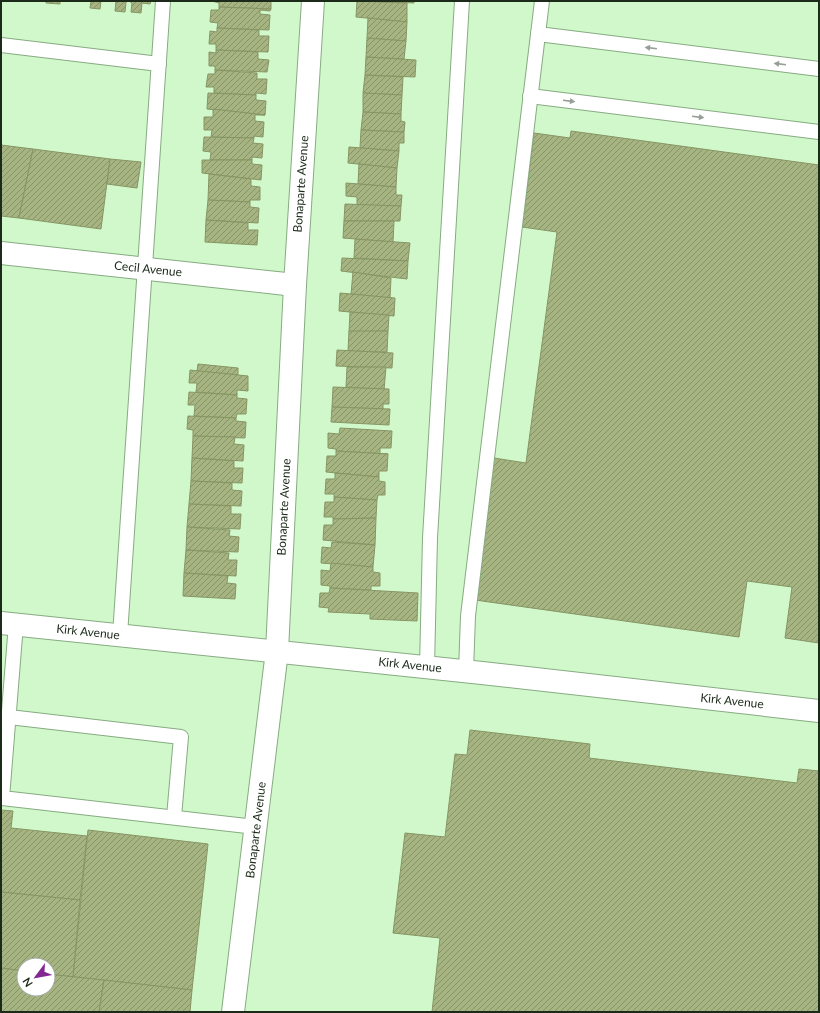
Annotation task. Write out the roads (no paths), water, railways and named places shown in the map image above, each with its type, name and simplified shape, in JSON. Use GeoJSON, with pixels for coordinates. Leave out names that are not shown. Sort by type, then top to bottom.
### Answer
{"type":"FeatureCollection","features":[{"type":"Feature","properties":{"kind":"street","name":"Bonaparte Avenue"},"geometry":{"type":"LineString","coordinates":[[234,1012],[277,651],[295,286],[313,1]]}},
{"type":"Feature","properties":{"kind":"street","name":"Cecil Avenue"},"geometry":{"type":"LineString","coordinates":[[1,253],[295,286]]}},
{"type":"Feature","properties":{"kind":"street","name":"Kirk Avenue"},"geometry":{"type":"LineString","coordinates":[[9,623],[466,671],[819,711]]}},
{"type":"Feature","properties":{"kind":"lane"},"geometry":{"type":"LineString","coordinates":[[120,635],[163,1]]}},
{"type":"Feature","properties":{"kind":"lane"},"geometry":{"type":"LineString","coordinates":[[427,667],[430,530],[462,1]]}},
{"type":"Feature","properties":{"kind":"lane"},"geometry":{"type":"LineString","coordinates":[[466,671],[468,616],[542,1]]}},
{"type":"Feature","properties":{"kind":"lane"},"geometry":{"type":"LineString","coordinates":[[538,34],[819,69]]}},
{"type":"Feature","properties":{"kind":"lane"},"geometry":{"type":"LineString","coordinates":[[1,45],[158,64]]}},
{"type":"Feature","properties":{"kind":"lane"},"geometry":{"type":"LineString","coordinates":[[530,96],[819,132]]}},
{"type":"Feature","properties":{"kind":"lane"},"geometry":{"type":"LineString","coordinates":[[9,623],[9,717],[2,798],[256,827]]}},
{"type":"Feature","properties":{"kind":"lane"},"geometry":{"type":"LineString","coordinates":[[9,717],[181,737],[174,818]]}}]}
